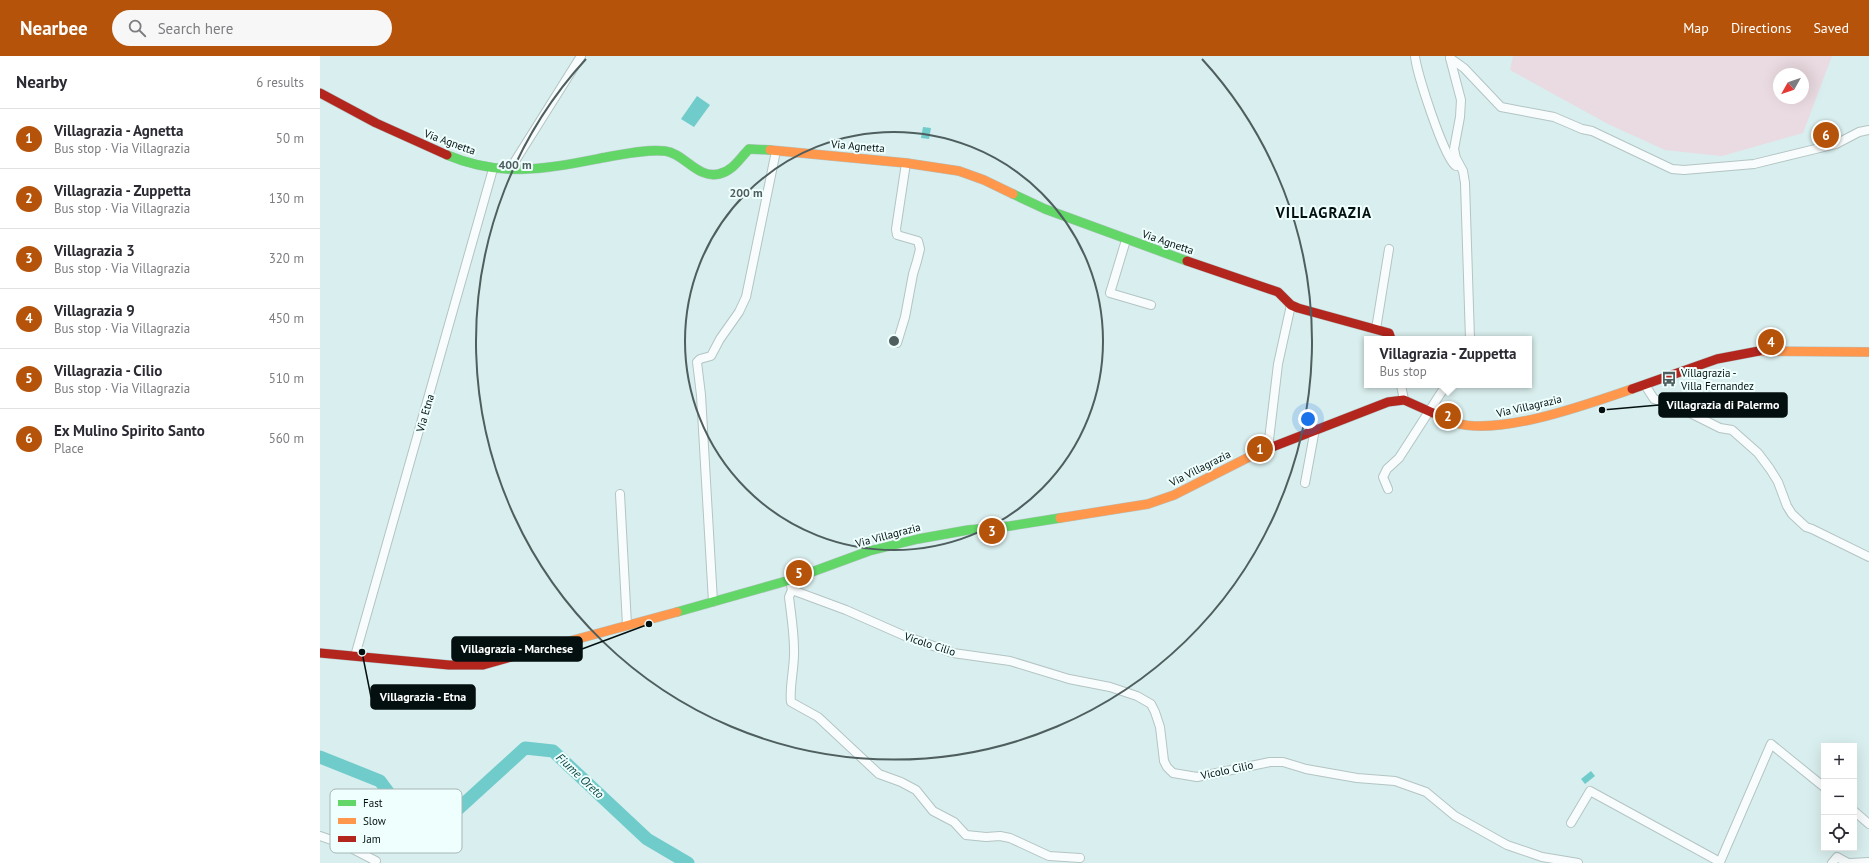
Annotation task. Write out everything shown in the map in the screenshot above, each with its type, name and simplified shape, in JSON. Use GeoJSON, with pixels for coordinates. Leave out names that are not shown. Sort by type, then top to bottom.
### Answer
{"type":"FeatureCollection","features":[{"type":"Feature","properties":{"kind":"street"},"geometry":{"type":"LineString","coordinates":[[510,169],[580,56]]}},
{"type":"Feature","properties":{"kind":"street"},"geometry":{"type":"LineString","coordinates":[[1416,56],[1421,80],[1439,135],[1454,166],[1460,165]]}},
{"type":"Feature","properties":{"kind":"street"},"geometry":{"type":"LineString","coordinates":[[1450,57],[1461,100],[1460,117],[1454,149],[1456,158],[1463,171],[1465,183],[1470,336]]}},
{"type":"Feature","properties":{"kind":"street"},"geometry":{"type":"LineString","coordinates":[[1450,57],[1464,68],[1501,107],[1554,117],[1582,129],[1592,131],[1672,169],[1684,170],[1754,164],[1836,144],[1860,132],[1869,130]]}},
{"type":"Feature","properties":{"kind":"street","name":"Via Agnetta"},"geometry":{"type":"LineString","coordinates":[[320,93],[352,112],[406,138],[456,159],[493,169],[562,166],[599,158],[666,151],[709,175],[727,172],[749,150],[776,151],[906,163],[971,174],[1045,208],[1126,240],[1278,292],[1291,305],[1389,333],[1390,336]]}},
{"type":"Feature","properties":{"kind":"street"},"geometry":{"type":"LineString","coordinates":[[712,602],[701,395],[697,362],[700,359],[711,356],[720,339],[739,312],[746,297],[776,151]]}},
{"type":"Feature","properties":{"kind":"street"},"geometry":{"type":"LineString","coordinates":[[897,343],[905,317],[912,274],[920,249],[918,241],[897,235],[896,229],[906,163]]}},
{"type":"Feature","properties":{"kind":"street","name":"Via Etna"},"geometry":{"type":"LineString","coordinates":[[355,656],[493,169]]}},
{"type":"Feature","properties":{"kind":"street"},"geometry":{"type":"LineString","coordinates":[[1126,240],[1110,293],[1151,305]]}},
{"type":"Feature","properties":{"kind":"street"},"geometry":{"type":"LineString","coordinates":[[1376,329],[1389,249]]}},
{"type":"Feature","properties":{"kind":"street"},"geometry":{"type":"LineString","coordinates":[[1268,448],[1278,364],[1291,305]]}},
{"type":"Feature","properties":{"kind":"street","name":"Via Villagrazia"},"geometry":{"type":"LineString","coordinates":[[320,653],[454,665],[483,665],[790,580],[869,551],[918,539],[968,530],[1010,526],[1148,504],[1174,495],[1268,448],[1388,402],[1404,400],[1465,425],[1491,426],[1588,404],[1717,359],[1747,352],[1774,350],[1869,352]]}},
{"type":"Feature","properties":{"kind":"street"},"geometry":{"type":"LineString","coordinates":[[1645,385],[1654,399],[1682,409],[1720,428],[1732,430],[1758,453],[1770,469],[1778,482],[1787,506],[1800,523],[1869,557]]}},
{"type":"Feature","properties":{"kind":"street"},"geometry":{"type":"LineString","coordinates":[[1402,388],[1404,400]]}},
{"type":"Feature","properties":{"kind":"street"},"geometry":{"type":"LineString","coordinates":[[1388,489],[1383,477],[1387,469],[1399,458],[1431,411],[1444,388]]}},
{"type":"Feature","properties":{"kind":"street"},"geometry":{"type":"LineString","coordinates":[[1305,483],[1315,429]]}},
{"type":"Feature","properties":{"kind":"street"},"geometry":{"type":"LineString","coordinates":[[620,494],[627,625]]}},
{"type":"Feature","properties":{"kind":"street"},"geometry":{"type":"LineString","coordinates":[[790,580],[792,590],[790,597],[794,649],[792,686],[790,695],[791,702],[818,717],[879,774],[901,782],[916,790],[933,811],[954,822],[966,835],[986,837],[1000,836],[1010,838],[1049,856],[1080,858]]}},
{"type":"Feature","properties":{"kind":"street","name":"Vicolo Cilio"},"geometry":{"type":"LineString","coordinates":[[792,590],[846,610],[905,636],[953,653],[1010,661],[1069,679],[1110,687],[1137,696],[1151,704],[1156,712],[1160,727],[1164,761],[1173,773],[1197,777],[1270,762],[1283,762],[1306,769],[1357,778],[1396,781],[1426,792],[1455,816],[1507,845],[1542,857],[1578,863]]}},
{"type":"Feature","properties":{"kind":"street"},"geometry":{"type":"LineString","coordinates":[[1571,823],[1590,791],[1720,862],[1771,744],[1821,785]]}},
{"type":"Feature","properties":{"kind":"street"},"geometry":{"type":"LineString","coordinates":[[1857,814],[1869,824]]}},
{"type":"Feature","properties":{"kind":"street"},"geometry":{"type":"LineString","coordinates":[[320,836],[330,839]]}},
{"type":"Feature","properties":{"kind":"street"},"geometry":{"type":"LineString","coordinates":[[360,853],[376,861]]}},
{"type":"Feature","properties":{"kind":"street"},"geometry":{"type":"LineString","coordinates":[[1832,863],[1837,857],[1849,863],[1869,862]]}},
{"type":"Feature","properties":{"kind":"shaded area"},"geometry":{"type":"Polygon","coordinates":[[[1513,56],[1832,56],[1803,133],[1722,156],[1665,150],[1608,124],[1510,70],[1513,56]]]}},
{"type":"Feature","properties":{"kind":"water"},"geometry":{"type":"Polygon","coordinates":[[[697,96],[710,105],[694,127],[681,119],[697,96]]]}},
{"type":"Feature","properties":{"kind":"water"},"geometry":{"type":"Polygon","coordinates":[[[923,127],[931,128],[929,139],[921,138],[923,127]]]}},
{"type":"Feature","properties":{"kind":"water"},"geometry":{"type":"Polygon","coordinates":[[[1591,771],[1595,776],[1585,784],[1581,779],[1591,771]]]}},
{"type":"Feature","properties":{"kind":"waterway","name":"Fiume Oreto"},"geometry":{"type":"LineString","coordinates":[[462,805],[525,748],[553,751],[647,839],[688,863]]}},
{"type":"Feature","properties":{"kind":"waterway","name":"Fiume Oreto"},"geometry":{"type":"LineString","coordinates":[[320,757],[380,781],[386,789]]}},
{"type":"Feature","properties":{"kind":"traffic: fast"},"geometry":{"type":"LineString","coordinates":[[447,155],[488,167],[527,169],[566,165],[636,152],[665,151],[678,156],[697,169],[711,175],[719,174],[728,170],[736,164],[749,149],[770,150]]}},
{"type":"Feature","properties":{"kind":"traffic: fast"},"geometry":{"type":"LineString","coordinates":[[1013,194],[1045,209],[1187,261]]}},
{"type":"Feature","properties":{"kind":"traffic: fast"},"geometry":{"type":"LineString","coordinates":[[677,612],[790,580],[869,551],[918,539],[968,530],[1010,526],[1060,518]]}},
{"type":"Feature","properties":{"kind":"traffic: slow"},"geometry":{"type":"LineString","coordinates":[[770,150],[906,163],[959,171],[984,180],[1013,194]]}},
{"type":"Feature","properties":{"kind":"traffic: slow"},"geometry":{"type":"LineString","coordinates":[[1759,351],[1869,352]]}},
{"type":"Feature","properties":{"kind":"traffic: slow"},"geometry":{"type":"LineString","coordinates":[[1433,413],[1456,423],[1475,426],[1496,425],[1520,422],[1569,410],[1632,389]]}},
{"type":"Feature","properties":{"kind":"traffic: slow"},"geometry":{"type":"LineString","coordinates":[[1060,518],[1148,504],[1174,495],[1257,453]]}},
{"type":"Feature","properties":{"kind":"traffic: slow"},"geometry":{"type":"LineString","coordinates":[[511,657],[677,612]]}},
{"type":"Feature","properties":{"kind":"traffic: jam"},"geometry":{"type":"LineString","coordinates":[[320,93],[376,123],[447,155]]}},
{"type":"Feature","properties":{"kind":"traffic: jam"},"geometry":{"type":"LineString","coordinates":[[1187,261],[1278,292],[1291,305],[1298,308],[1389,333],[1390,336]]}},
{"type":"Feature","properties":{"kind":"traffic: jam"},"geometry":{"type":"LineString","coordinates":[[1632,389],[1717,359],[1759,351]]}},
{"type":"Feature","properties":{"kind":"traffic: jam"},"geometry":{"type":"LineString","coordinates":[[1257,453],[1388,402],[1404,400],[1433,413]]}},
{"type":"Feature","properties":{"kind":"traffic: jam"},"geometry":{"type":"LineString","coordinates":[[320,653],[449,665],[483,665],[511,657]]}},
{"type":"Feature","properties":{"kind":"place","name":"Ex Mulino Spirito Santo"},"geometry":{"type":"Point","coordinates":[1826,135]}},
{"type":"Feature","properties":{"kind":"place","name":"Villagrazia 9"},"geometry":{"type":"Point","coordinates":[1771,342]}},
{"type":"Feature","properties":{"kind":"place","name":"Villagrazia - Villa Fernandez"},"geometry":{"type":"Point","coordinates":[1669,379]}},
{"type":"Feature","properties":{"kind":"place","name":"Villagrazia di Palermo"},"geometry":{"type":"Point","coordinates":[1602,410]}},
{"type":"Feature","properties":{"kind":"place","name":"Villagrazia - Zuppetta"},"geometry":{"type":"Point","coordinates":[1448,416]}},
{"type":"Feature","properties":{"kind":"place","name":"Villagrazia - Agnetta"},"geometry":{"type":"Point","coordinates":[1260,449]}},
{"type":"Feature","properties":{"kind":"place","name":"Villagrazia 3"},"geometry":{"type":"Point","coordinates":[992,531]}},
{"type":"Feature","properties":{"kind":"place","name":"Villagrazia - Cilio"},"geometry":{"type":"Point","coordinates":[799,573]}},
{"type":"Feature","properties":{"kind":"place","name":"Villagrazia - Marchese"},"geometry":{"type":"Point","coordinates":[649,624]}},
{"type":"Feature","properties":{"kind":"place","name":"Villagrazia - Etna"},"geometry":{"type":"Point","coordinates":[362,652]}},
{"type":"Feature","properties":{"kind":"district","name":"VILLAGRAZIA"},"geometry":{"type":"Point","coordinates":[1324,213]}}]}
